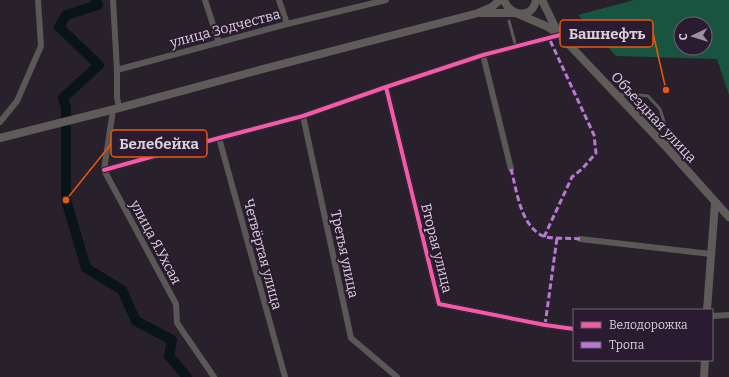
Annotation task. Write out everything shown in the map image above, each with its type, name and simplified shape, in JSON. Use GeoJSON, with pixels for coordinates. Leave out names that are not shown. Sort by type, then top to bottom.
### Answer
{"type":"FeatureCollection","features":[{"type":"Feature","properties":{"kind":"main road"},"geometry":{"type":"LineString","coordinates":[[0,136],[116,109],[478,13],[492,7],[500,0]]}},
{"type":"Feature","properties":{"kind":"main road"},"geometry":{"type":"LineString","coordinates":[[504,0],[508,9],[546,26],[560,35]]}},
{"type":"Feature","properties":{"kind":"main road"},"geometry":{"type":"LineString","coordinates":[[478,13],[523,14],[530,11],[541,2],[560,35]]}},
{"type":"Feature","properties":{"kind":"main road","name":"Объездная улица"},"geometry":{"type":"LineString","coordinates":[[560,35],[668,149],[729,217]]}},
{"type":"Feature","properties":{"kind":"main road"},"geometry":{"type":"LineString","coordinates":[[707,309],[715,203]]}},
{"type":"Feature","properties":{"kind":"main road"},"geometry":{"type":"LineString","coordinates":[[704,377],[705,361]]}},
{"type":"Feature","properties":{"kind":"street"},"geometry":{"type":"LineString","coordinates":[[0,122],[17,101],[41,46],[38,0]]}},
{"type":"Feature","properties":{"kind":"street"},"geometry":{"type":"LineString","coordinates":[[113,0],[117,97],[104,170],[303,116],[386,86],[483,55],[560,35]]}},
{"type":"Feature","properties":{"kind":"street"},"geometry":{"type":"LineString","coordinates":[[205,0],[218,43]]}},
{"type":"Feature","properties":{"kind":"street"},"geometry":{"type":"LineString","coordinates":[[279,0],[286,24]]}},
{"type":"Feature","properties":{"kind":"street"},"geometry":{"type":"LineString","coordinates":[[352,0],[354,8]]}},
{"type":"Feature","properties":{"kind":"street","name":"улица Зодчества"},"geometry":{"type":"LineString","coordinates":[[117,70],[286,24],[386,0]]}},
{"type":"Feature","properties":{"kind":"street"},"geometry":{"type":"LineString","coordinates":[[483,55],[511,168]]}},
{"type":"Feature","properties":{"kind":"street","name":"Вторая улица"},"geometry":{"type":"LineString","coordinates":[[386,86],[439,304],[544,325],[573,329]]}},
{"type":"Feature","properties":{"kind":"street","name":"Третья улица"},"geometry":{"type":"LineString","coordinates":[[303,116],[351,338],[397,377]]}},
{"type":"Feature","properties":{"kind":"street","name":"Четвёртая улица"},"geometry":{"type":"LineString","coordinates":[[219,138],[285,377]]}},
{"type":"Feature","properties":{"kind":"street","name":"улица Я.Ухсая"},"geometry":{"type":"LineString","coordinates":[[104,170],[176,304],[177,323],[214,377]]}},
{"type":"Feature","properties":{"kind":"street"},"geometry":{"type":"LineString","coordinates":[[580,239],[711,254]]}},
{"type":"Feature","properties":{"kind":"street"},"geometry":{"type":"LineString","coordinates":[[713,316],[729,315]]}},
{"type":"Feature","properties":{"kind":"lane"},"geometry":{"type":"LineString","coordinates":[[509,21],[516,47]]}},
{"type":"Feature","properties":{"kind":"lane"},"geometry":{"type":"LineString","coordinates":[[616,95],[630,94],[648,96],[660,109],[668,134],[668,149]]}},
{"type":"Feature","properties":{"kind":"green space"},"geometry":{"type":"Polygon","coordinates":[[[634,0],[729,0],[729,95],[717,59],[616,56],[578,15],[634,0]]]}},
{"type":"Feature","properties":{"kind":"waterway"},"geometry":{"type":"LineString","coordinates":[[96,0],[98,5],[66,15],[59,27],[99,65],[63,98],[66,108],[66,200],[86,268],[122,290],[136,321],[172,340],[169,356],[187,377]]}},
{"type":"Feature","properties":{"kind":"marked path"},"geometry":{"type":"LineString","coordinates":[[544,237],[572,177],[582,169],[596,153],[594,135],[549,38]]}},
{"type":"Feature","properties":{"kind":"marked path"},"geometry":{"type":"LineString","coordinates":[[511,169],[524,216],[535,231],[546,237],[580,239]]}},
{"type":"Feature","properties":{"kind":"marked path"},"geometry":{"type":"LineString","coordinates":[[545,325],[557,238]]}},
{"type":"Feature","properties":{"kind":"cycle path"},"geometry":{"type":"LineString","coordinates":[[104,170],[303,116],[483,55],[560,35]]}},
{"type":"Feature","properties":{"kind":"cycle path"},"geometry":{"type":"LineString","coordinates":[[386,87],[439,304],[545,325],[573,329]]}},
{"type":"Feature","properties":{"kind":"place","name":"Башнефть"},"geometry":{"type":"Point","coordinates":[666,90]}},
{"type":"Feature","properties":{"kind":"place","name":"Белебейка"},"geometry":{"type":"Point","coordinates":[66,200]}}]}
